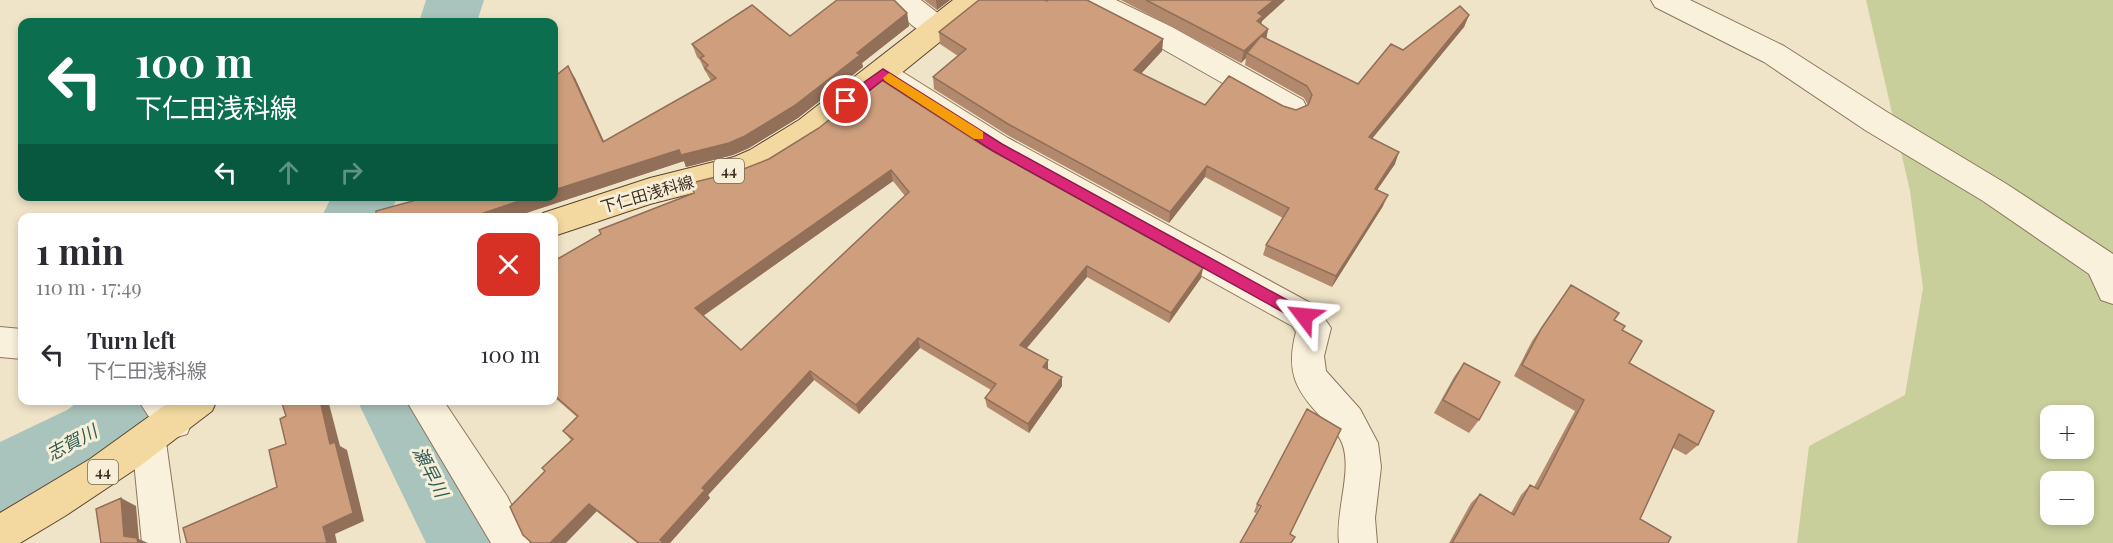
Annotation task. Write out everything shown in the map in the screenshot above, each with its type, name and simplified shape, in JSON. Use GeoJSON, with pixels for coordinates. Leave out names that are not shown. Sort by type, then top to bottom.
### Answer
{"type":"FeatureCollection","features":[{"type":"Feature","properties":{"kind":"main road","name":"下仁田浅科線"},"geometry":{"type":"LineString","coordinates":[[558,222],[761,159],[793,141],[883,74],[973,0]]}},
{"type":"Feature","properties":{"kind":"main road","name":"44"},"geometry":{"type":"LineString","coordinates":[[0,534],[84,484],[169,415]]}},
{"type":"Feature","properties":{"kind":"street"},"geometry":{"type":"LineString","coordinates":[[902,0],[938,29]]}},
{"type":"Feature","properties":{"kind":"street"},"geometry":{"type":"LineString","coordinates":[[1091,0],[1162,35],[1292,108]]}},
{"type":"Feature","properties":{"kind":"street"},"geometry":{"type":"LineString","coordinates":[[1665,0],[1774,54],[1876,121],[1994,192],[2101,264],[2113,290]]}},
{"type":"Feature","properties":{"kind":"street"},"geometry":{"type":"LineString","coordinates":[[883,74],[997,147],[1304,316],[1314,328],[1307,359],[1310,378],[1347,419],[1360,442],[1362,466],[1354,529],[1358,543]]}},
{"type":"Feature","properties":{"kind":"street"},"geometry":{"type":"LineString","coordinates":[[0,342],[18,344]]}},
{"type":"Feature","properties":{"kind":"street"},"geometry":{"type":"LineString","coordinates":[[426,405],[494,509],[511,543]]}},
{"type":"Feature","properties":{"kind":"street"},"geometry":{"type":"LineString","coordinates":[[161,543],[169,415]]}},
{"type":"Feature","properties":{"kind":"green space"},"geometry":{"type":"Polygon","coordinates":[[[1866,0],[2113,0],[2113,543],[1797,543],[1809,446],[1905,395],[1923,288],[1910,191],[1866,0]]]}},
{"type":"Feature","properties":{"kind":"building"},"geometry":{"type":"Polygon","coordinates":[[[837,0],[894,0],[907,13],[857,53],[860,55],[794,106],[745,136],[729,143],[681,155],[679,150],[558,189],[558,74],[568,66],[603,142],[716,78],[705,68],[708,65],[700,58],[704,56],[692,44],[752,5],[790,36],[837,0]]]}},
{"type":"Feature","properties":{"kind":"building"},"geometry":{"type":"Polygon","coordinates":[[[979,0],[1087,0],[1163,39],[1134,70],[1205,105],[1229,76],[1283,106],[1296,110],[1308,105],[1312,95],[1307,86],[1247,53],[1261,36],[1358,84],[1391,44],[1403,50],[1460,6],[1469,15],[1369,137],[1399,152],[1375,189],[1388,195],[1336,276],[1266,245],[1289,208],[1207,166],[1170,212],[1008,124],[933,77],[966,49],[939,32],[979,0]]]}},
{"type":"Feature","properties":{"kind":"building"},"geometry":{"type":"Polygon","coordinates":[[[1146,0],[1274,0],[1258,13],[1263,16],[1257,21],[1268,29],[1244,51],[1146,0]]]}},
{"type":"Feature","properties":{"kind":"building"},"geometry":{"type":"Polygon","coordinates":[[[880,79],[984,146],[1203,268],[1171,313],[1087,266],[1020,345],[1048,360],[1043,367],[1062,377],[1028,424],[985,398],[996,384],[918,338],[856,405],[810,371],[702,488],[705,490],[660,540],[664,543],[639,543],[589,504],[550,543],[532,543],[523,535],[510,507],[545,471],[542,468],[573,439],[563,431],[578,416],[558,398],[558,259],[601,234],[599,230],[694,193],[691,183],[736,172],[769,159],[819,128],[880,79]],[[891,170],[695,308],[741,350],[909,192],[891,170]]]}},
{"type":"Feature","properties":{"kind":"building"},"geometry":{"type":"Polygon","coordinates":[[[413,201],[519,201],[484,213],[376,213],[376,211],[413,201]]]}},
{"type":"Feature","properties":{"kind":"building"},"geometry":{"type":"Polygon","coordinates":[[[1571,285],[1619,313],[1614,320],[1625,326],[1622,330],[1642,341],[1629,363],[1714,411],[1698,445],[1679,434],[1640,519],[1671,537],[1668,543],[1452,543],[1480,494],[1514,515],[1530,485],[1538,489],[1584,400],[1522,365],[1541,329],[1571,285]]]}},
{"type":"Feature","properties":{"kind":"building"},"geometry":{"type":"Polygon","coordinates":[[[1464,363],[1500,382],[1479,420],[1443,400],[1464,363]]]}},
{"type":"Feature","properties":{"kind":"building"},"geometry":{"type":"Polygon","coordinates":[[[283,405],[321,405],[330,444],[335,442],[353,513],[323,527],[327,543],[187,543],[183,528],[277,487],[269,450],[286,444],[280,419],[286,416],[283,405]]]}},
{"type":"Feature","properties":{"kind":"building"},"geometry":{"type":"Polygon","coordinates":[[[1307,409],[1341,429],[1290,534],[1295,537],[1291,543],[1240,543],[1261,506],[1257,504],[1307,409]]]}},
{"type":"Feature","properties":{"kind":"building"},"geometry":{"type":"Polygon","coordinates":[[[121,498],[124,536],[137,538],[138,543],[101,543],[96,509],[121,498]]]}},
{"type":"Feature","properties":{"kind":"waterway","name":"志賀川"},"geometry":{"type":"LineString","coordinates":[[449,18],[455,0]]}},
{"type":"Feature","properties":{"kind":"waterway","name":"志賀川"},"geometry":{"type":"LineString","coordinates":[[357,213],[363,201]]}},
{"type":"Feature","properties":{"kind":"waterway","name":"志賀川"},"geometry":{"type":"LineString","coordinates":[[0,479],[93,434],[133,405]]}},
{"type":"Feature","properties":{"kind":"waterway","name":"瀬早川"},"geometry":{"type":"LineString","coordinates":[[396,405],[466,543]]}},
{"type":"Feature","properties":{"kind":"slow traffic"},"geometry":{"type":"LineString","coordinates":[[889,78],[979,135]]}},
{"type":"Feature","properties":{"kind":"route"},"geometry":{"type":"LineString","coordinates":[[846,101],[883,74],[997,147],[1304,316]]}}]}
